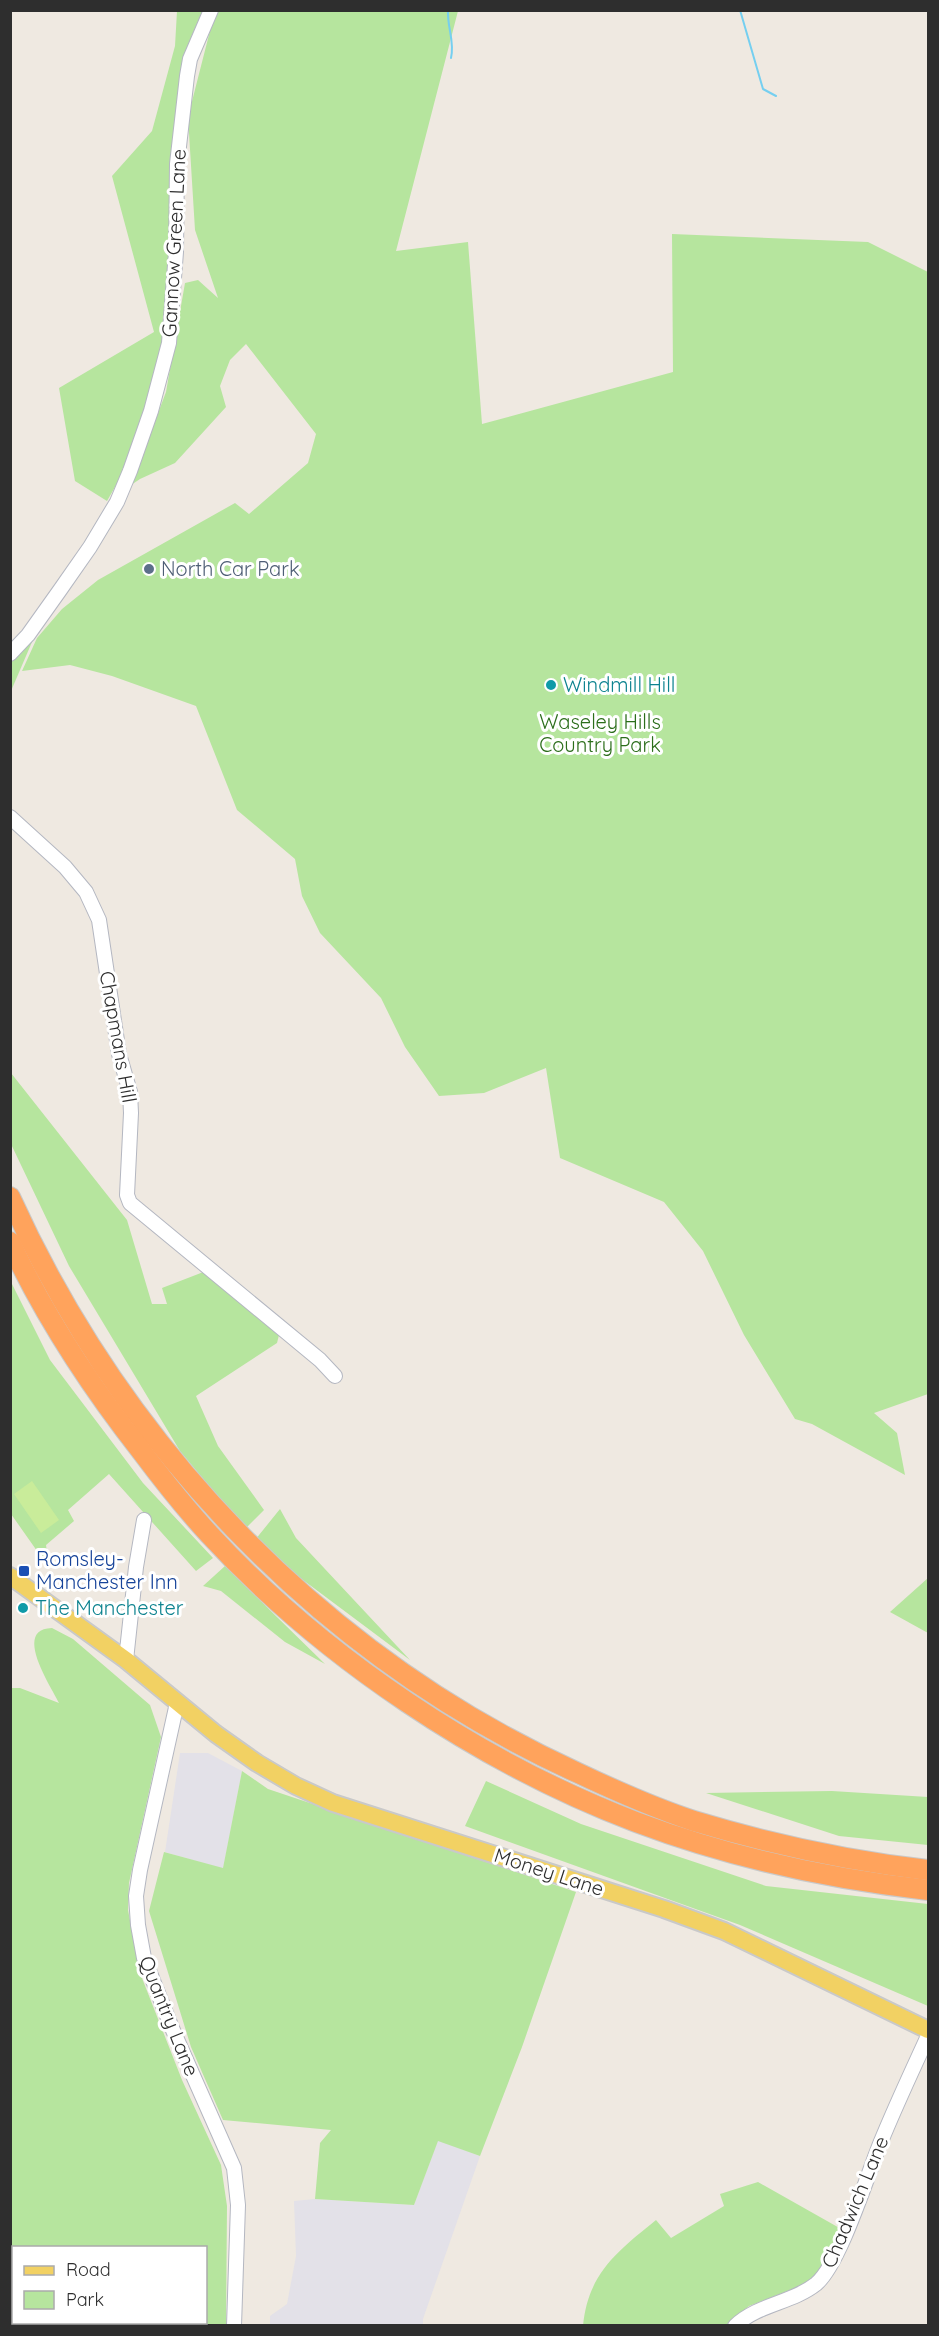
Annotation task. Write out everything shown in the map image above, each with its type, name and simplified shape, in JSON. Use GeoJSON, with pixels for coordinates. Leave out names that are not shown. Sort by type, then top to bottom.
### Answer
{"type":"FeatureCollection","features":[{"type":"Feature","properties":{"kind":"highway"},"geometry":{"type":"LineString","coordinates":[[10,1197],[31,1242],[69,1310],[118,1388],[174,1463],[226,1522],[285,1580],[353,1637],[420,1686],[482,1725],[549,1760],[622,1793],[693,1820],[794,1847],[886,1865],[928,1870]]}},
{"type":"Feature","properties":{"kind":"highway"},"geometry":{"type":"LineString","coordinates":[[10,1242],[53,1323],[102,1400],[202,1526],[247,1573],[295,1616],[396,1693],[485,1750],[543,1780],[636,1822],[750,1857],[819,1873],[928,1890]]}},
{"type":"Feature","properties":{"kind":"main road","name":"Money Lane"},"geometry":{"type":"LineString","coordinates":[[10,1576],[126,1660],[177,1703],[257,1763],[296,1786],[333,1803],[714,1927],[928,2030]]}},
{"type":"Feature","properties":{"kind":"street","name":"Gannow Green Lane"},"geometry":{"type":"LineString","coordinates":[[10,654],[28,635],[66,582],[117,502],[151,411],[169,344],[176,252],[177,164],[187,76],[190,59],[210,10]]}},
{"type":"Feature","properties":{"kind":"street","name":"Chapmans Hill"},"geometry":{"type":"LineString","coordinates":[[10,817],[65,867],[86,892],[99,920],[119,1054],[130,1092],[127,1195],[130,1203],[320,1360],[335,1376]]}},
{"type":"Feature","properties":{"kind":"street"},"geometry":{"type":"LineString","coordinates":[[126,1660],[136,1567],[144,1520]]}},
{"type":"Feature","properties":{"kind":"street","name":"Quantry Lane"},"geometry":{"type":"LineString","coordinates":[[177,1703],[140,1870],[136,1896],[138,1925],[144,1958],[172,2028],[234,2168],[238,2205],[234,2325]]}},
{"type":"Feature","properties":{"kind":"street","name":"Chadwich Lane"},"geometry":{"type":"LineString","coordinates":[[735,2325],[755,2311],[810,2287],[825,2274],[841,2245],[881,2141],[928,2036]]}},
{"type":"Feature","properties":{"kind":"shaded area"},"geometry":{"type":"Polygon","coordinates":[[[180,1753],[208,1753],[242,1771],[223,1869],[165,1852],[180,1753]]]}},
{"type":"Feature","properties":{"kind":"shaded area"},"geometry":{"type":"Polygon","coordinates":[[[438,2140],[480,2156],[423,2319],[423,2325],[270,2325],[270,2316],[287,2304],[296,2256],[294,2201],[315,2199],[414,2205],[438,2140]]]}},
{"type":"Feature","properties":{"kind":"green space"},"geometry":{"type":"Polygon","coordinates":[[[177,11],[203,11],[192,35],[181,80],[171,175],[167,334],[128,464],[107,501],[75,481],[59,388],[154,332],[112,176],[152,131],[175,46],[177,11]]]}},
{"type":"Feature","properties":{"kind":"green space","name":"Waseley Hills Country Park"},"geometry":{"type":"Polygon","coordinates":[[[218,11],[458,11],[396,251],[468,242],[482,424],[673,372],[672,234],[868,242],[928,272],[928,1394],[874,1413],[897,1433],[905,1475],[812,1424],[795,1419],[744,1335],[703,1251],[664,1202],[560,1158],[546,1068],[484,1093],[439,1096],[405,1047],[381,998],[320,933],[302,896],[295,859],[237,810],[196,706],[112,676],[70,665],[22,671],[37,638],[62,609],[98,580],[235,503],[249,514],[308,463],[316,434],[246,344],[230,360],[220,386],[226,407],[175,463],[131,485],[166,392],[185,283],[198,280],[218,298],[195,230],[188,117],[213,19],[218,11]]]}},
{"type":"Feature","properties":{"kind":"green space"},"geometry":{"type":"Polygon","coordinates":[[[25,642],[32,642],[11,691],[11,657],[25,642]]]}},
{"type":"Feature","properties":{"kind":"green space"},"geometry":{"type":"Polygon","coordinates":[[[11,1073],[127,1220],[152,1304],[167,1304],[162,1288],[206,1271],[279,1335],[277,1343],[196,1396],[218,1446],[264,1510],[245,1529],[180,1451],[69,1266],[11,1144],[11,1073]]]}},
{"type":"Feature","properties":{"kind":"green space"},"geometry":{"type":"Polygon","coordinates":[[[10,1280],[50,1360],[143,1483],[213,1558],[196,1571],[109,1474],[68,1510],[74,1521],[46,1545],[47,1552],[42,1558],[11,1514],[10,1280]]]}},
{"type":"Feature","properties":{"kind":"green space"},"geometry":{"type":"Polygon","coordinates":[[[32,1481],[59,1520],[41,1533],[14,1494],[32,1481]]]}},
{"type":"Feature","properties":{"kind":"green space"},"geometry":{"type":"Polygon","coordinates":[[[280,1509],[296,1538],[410,1660],[283,1565],[255,1540],[280,1509]]]}},
{"type":"Feature","properties":{"kind":"green space"},"geometry":{"type":"Polygon","coordinates":[[[225,1566],[325,1664],[285,1642],[221,1591],[203,1586],[225,1566]]]}},
{"type":"Feature","properties":{"kind":"green space"},"geometry":{"type":"Polygon","coordinates":[[[928,1578],[928,1633],[890,1612],[928,1578]]]}},
{"type":"Feature","properties":{"kind":"green space"},"geometry":{"type":"Polygon","coordinates":[[[52,1628],[73,1639],[150,1705],[161,1737],[129,1883],[128,1910],[140,1973],[182,2080],[221,2165],[227,2206],[226,2325],[192,2325],[207,2324],[207,2246],[12,2246],[12,2324],[185,2324],[178,2326],[11,2325],[11,1688],[20,1688],[59,1703],[38,1660],[35,1638],[40,1631],[52,1628]]]}},
{"type":"Feature","properties":{"kind":"green space"},"geometry":{"type":"Polygon","coordinates":[[[242,1771],[268,1789],[576,1892],[522,2047],[480,2156],[438,2141],[414,2205],[315,2199],[320,2143],[331,2130],[223,2120],[191,2047],[149,1911],[164,1852],[223,1868],[242,1771]]]}},
{"type":"Feature","properties":{"kind":"green space"},"geometry":{"type":"Polygon","coordinates":[[[486,1781],[581,1824],[766,1886],[928,1904],[928,2006],[740,1925],[465,1826],[486,1781]]]}},
{"type":"Feature","properties":{"kind":"green space"},"geometry":{"type":"Polygon","coordinates":[[[832,1791],[928,1797],[928,1845],[839,1836],[706,1793],[832,1791]]]}},
{"type":"Feature","properties":{"kind":"green space"},"geometry":{"type":"Polygon","coordinates":[[[758,2182],[843,2230],[835,2251],[813,2281],[749,2306],[726,2325],[583,2326],[591,2291],[598,2277],[618,2253],[642,2231],[656,2220],[671,2238],[724,2206],[720,2194],[758,2182]]]}},
{"type":"Feature","properties":{"kind":"waterway"},"geometry":{"type":"LineString","coordinates":[[448,10],[451,58]]}},
{"type":"Feature","properties":{"kind":"waterway"},"geometry":{"type":"LineString","coordinates":[[740,10],[763,89],[776,96]]}},
{"type":"Feature","properties":{"kind":"place","name":"North Car Park"},"geometry":{"type":"Point","coordinates":[149,569]}},
{"type":"Feature","properties":{"kind":"place","name":"Windmill Hill"},"geometry":{"type":"Point","coordinates":[551,685]}},
{"type":"Feature","properties":{"kind":"place","name":"Romsley- Manchester Inn"},"geometry":{"type":"Point","coordinates":[24,1571]}},
{"type":"Feature","properties":{"kind":"place","name":"The Manchester"},"geometry":{"type":"Point","coordinates":[23,1608]}}]}
